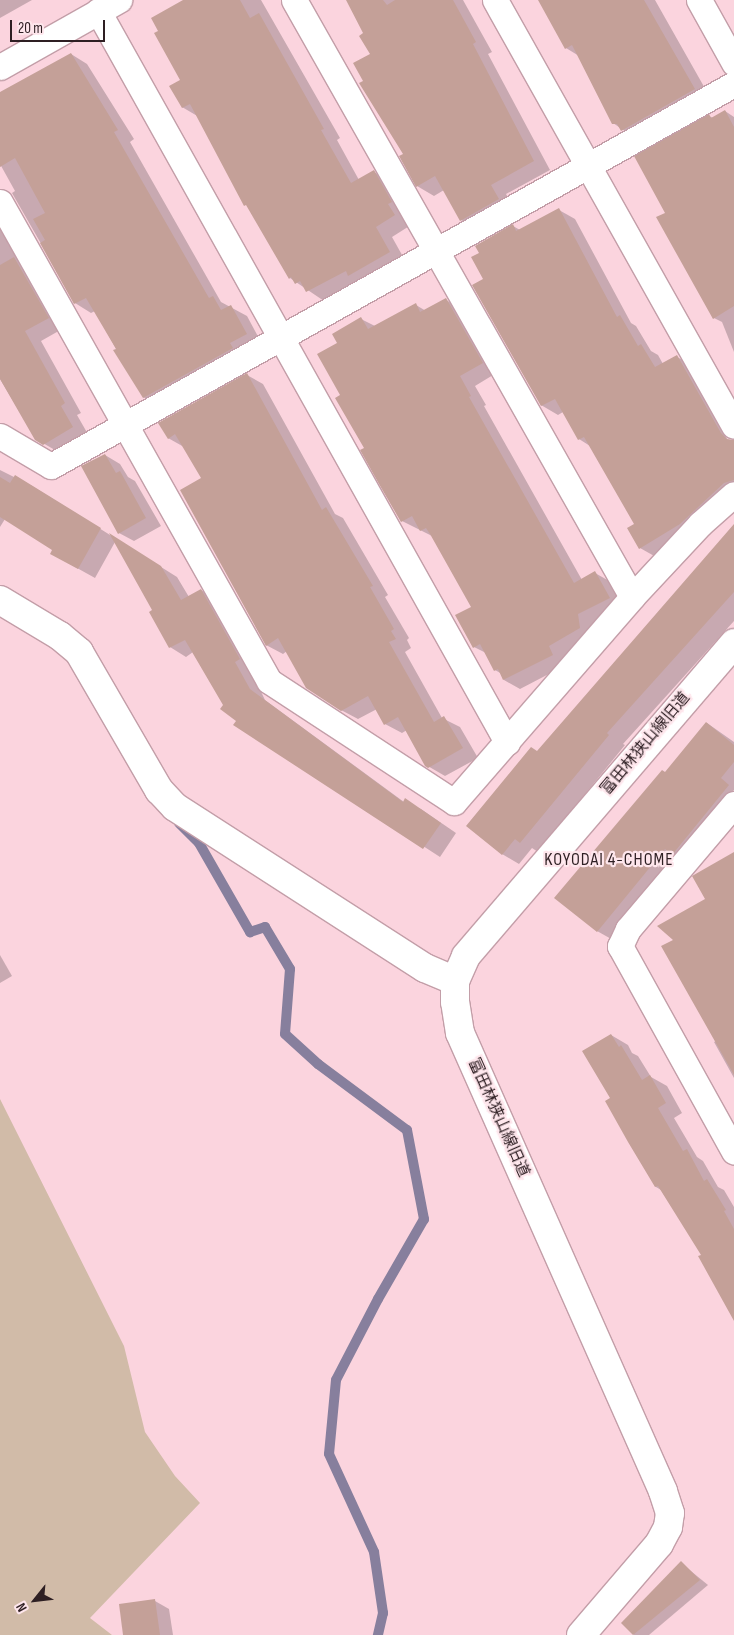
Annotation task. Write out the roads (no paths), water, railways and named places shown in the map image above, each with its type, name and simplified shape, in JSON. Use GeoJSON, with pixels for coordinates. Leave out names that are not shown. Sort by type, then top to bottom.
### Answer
{"type":"FeatureCollection","features":[{"type":"Feature","properties":{"kind":"street"},"geometry":{"type":"LineString","coordinates":[[294,0],[632,597]]}},
{"type":"Feature","properties":{"kind":"street"},"geometry":{"type":"LineString","coordinates":[[495,0],[734,426]]}},
{"type":"Feature","properties":{"kind":"street"},"geometry":{"type":"LineString","coordinates":[[699,0],[734,63]]}},
{"type":"Feature","properties":{"kind":"street"},"geometry":{"type":"LineString","coordinates":[[0,67],[108,6],[281,338],[508,742]]}},
{"type":"Feature","properties":{"kind":"street"},"geometry":{"type":"LineString","coordinates":[[0,436],[51,466],[734,84]]}},
{"type":"Feature","properties":{"kind":"street"},"geometry":{"type":"LineString","coordinates":[[0,202],[269,681],[454,802],[632,597],[700,524],[734,494]]}},
{"type":"Feature","properties":{"kind":"street"},"geometry":{"type":"LineString","coordinates":[[0,600],[60,636],[79,652],[159,790],[175,807],[425,968],[456,981]]}},
{"type":"Feature","properties":{"kind":"street","name":"富田林狭山線旧道"},"geometry":{"type":"LineString","coordinates":[[581,1635],[659,1544],[668,1527],[670,1512],[660,1482],[460,1033],[455,1002],[456,981],[466,956],[734,642]]}},
{"type":"Feature","properties":{"kind":"street"},"geometry":{"type":"LineString","coordinates":[[734,804],[628,929],[621,939],[620,946],[734,1152]]}},
{"type":"Feature","properties":{"kind":"waterway"},"geometry":{"type":"LineString","coordinates":[[179,823],[199,843],[250,932],[265,927],[290,969],[285,1034],[318,1064],[407,1130],[424,1219],[378,1299],[336,1380],[329,1454],[374,1552],[383,1613],[378,1635]]}},
{"type":"Feature","properties":{"kind":"district","name":"KOYODAI 4-CHOME"},"geometry":{"type":"Point","coordinates":[609,860]}}]}
